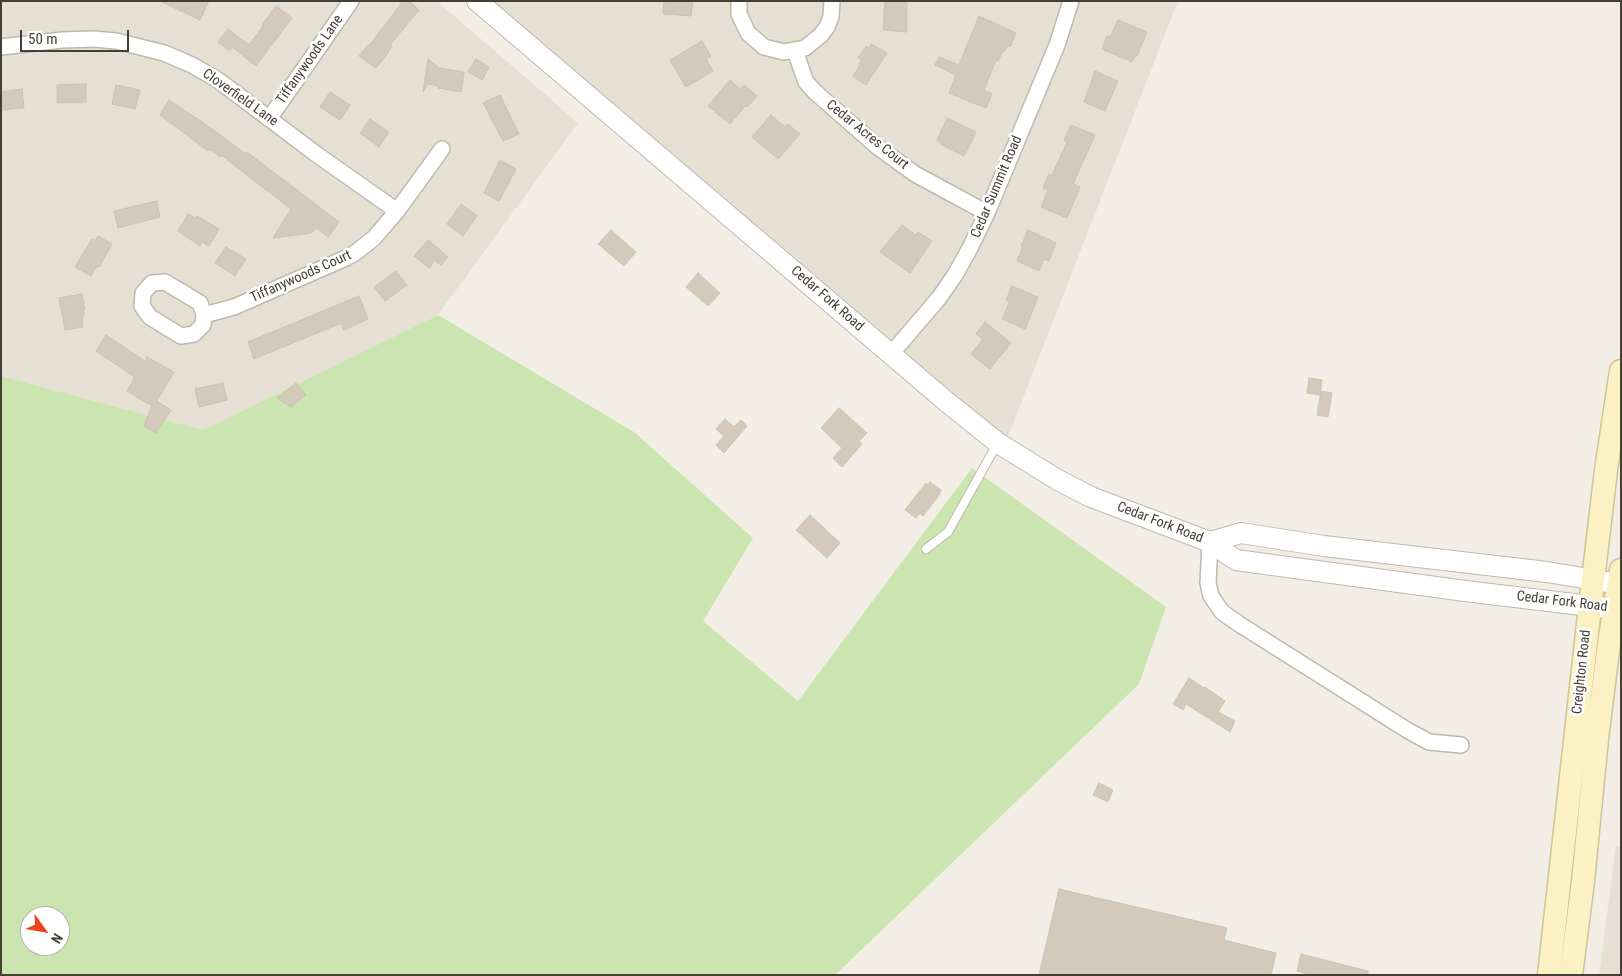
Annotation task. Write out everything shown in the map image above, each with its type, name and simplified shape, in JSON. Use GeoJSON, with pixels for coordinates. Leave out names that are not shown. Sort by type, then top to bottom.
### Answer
{"type":"FeatureCollection","features":[{"type":"Feature","properties":{"kind":"main road","name":"Creighton Road"},"geometry":{"type":"LineString","coordinates":[[1549,975],[1606,470],[1621,370]]}},
{"type":"Feature","properties":{"kind":"main road","name":"Creighton Road"},"geometry":{"type":"LineString","coordinates":[[1571,975],[1598,729],[1618,609],[1620,579]]}},
{"type":"Feature","properties":{"kind":"street","name":"Tiffanywoods Lane"},"geometry":{"type":"LineString","coordinates":[[269,118],[351,1]]}},
{"type":"Feature","properties":{"kind":"street","name":"Cedar Fork Road"},"geometry":{"type":"LineString","coordinates":[[477,1],[948,403],[998,443],[1058,480],[1091,497],[1210,542],[1236,560],[1618,609]]}},
{"type":"Feature","properties":{"kind":"street"},"geometry":{"type":"LineString","coordinates":[[739,1],[743,24],[755,41],[774,51],[795,51],[814,43],[827,26],[831,17],[832,1]]}},
{"type":"Feature","properties":{"kind":"street","name":"Cedar Summit Road"},"geometry":{"type":"LineString","coordinates":[[891,354],[938,298],[955,275],[970,248],[987,213],[1057,45],[1072,1]]}},
{"type":"Feature","properties":{"kind":"street","name":"Cloverfield Lane"},"geometry":{"type":"LineString","coordinates":[[1,47],[62,40],[94,39],[116,41],[164,53],[218,80],[316,154],[397,211]]}},
{"type":"Feature","properties":{"kind":"street","name":"Cedar Acres Court"},"geometry":{"type":"LineString","coordinates":[[795,51],[806,82],[814,92],[879,148],[914,174],[987,213]]}},
{"type":"Feature","properties":{"kind":"street","name":"Tiffanywoods Court"},"geometry":{"type":"LineString","coordinates":[[204,315],[234,307],[346,258],[374,238],[397,211],[442,149]]}},
{"type":"Feature","properties":{"kind":"street","name":"Cedar Fork Road"},"geometry":{"type":"LineString","coordinates":[[1210,542],[1241,533],[1268,538],[1547,572],[1593,580],[1620,579]]}},
{"type":"Feature","properties":{"kind":"street","name":"Cedar Fork Road"},"geometry":{"type":"LineString","coordinates":[[1210,542],[1208,583],[1211,596],[1222,612],[1407,730],[1429,742],[1462,744]]}},
{"type":"Feature","properties":{"kind":"lane"},"geometry":{"type":"LineString","coordinates":[[926,549],[948,532],[998,443]]}},
{"type":"Feature","properties":{"kind":"shaded area"},"geometry":{"type":"Polygon","coordinates":[[[1,1],[437,1],[578,123],[438,315],[203,430],[1,376],[1,1]]]}},
{"type":"Feature","properties":{"kind":"shaded area"},"geometry":{"type":"Polygon","coordinates":[[[483,1],[1178,1],[1004,447],[483,1]]]}},
{"type":"Feature","properties":{"kind":"shaded area"},"geometry":{"type":"Polygon","coordinates":[[[1616,846],[1621,847],[1621,975],[1599,975],[1616,846]]]}},
{"type":"Feature","properties":{"kind":"green space"},"geometry":{"type":"Polygon","coordinates":[[[438,315],[634,432],[753,538],[703,621],[798,701],[972,468],[1166,607],[1139,684],[835,975],[1,975],[1,376],[203,430],[438,315]]]}},
{"type":"Feature","properties":{"kind":"building"},"geometry":{"type":"Polygon","coordinates":[[[160,1],[209,1],[200,20],[160,1]]]}},
{"type":"Feature","properties":{"kind":"building"},"geometry":{"type":"Polygon","coordinates":[[[403,1],[409,1],[419,10],[390,45],[392,46],[386,56],[376,68],[359,56],[369,46],[403,1]]]}},
{"type":"Feature","properties":{"kind":"building"},"geometry":{"type":"Polygon","coordinates":[[[664,1],[693,1],[691,16],[663,14],[664,1]]]}},
{"type":"Feature","properties":{"kind":"building"},"geometry":{"type":"Polygon","coordinates":[[[885,1],[907,1],[907,32],[883,30],[885,1]]]}},
{"type":"Feature","properties":{"kind":"building"},"geometry":{"type":"Polygon","coordinates":[[[276,6],[292,18],[256,66],[232,47],[229,51],[218,42],[228,29],[249,45],[276,6]]]}},
{"type":"Feature","properties":{"kind":"building"},"geometry":{"type":"Polygon","coordinates":[[[979,16],[1016,33],[1010,47],[1007,46],[998,61],[996,60],[984,90],[992,94],[986,108],[949,93],[956,75],[935,65],[939,57],[959,65],[979,16]]]}},
{"type":"Feature","properties":{"kind":"building"},"geometry":{"type":"Polygon","coordinates":[[[1118,20],[1147,32],[1137,56],[1135,56],[1132,62],[1102,49],[1107,36],[1110,37],[1118,20]]]}},
{"type":"Feature","properties":{"kind":"building"},"geometry":{"type":"Polygon","coordinates":[[[702,41],[711,56],[706,59],[713,71],[686,87],[670,60],[702,41]]]}},
{"type":"Feature","properties":{"kind":"building"},"geometry":{"type":"Polygon","coordinates":[[[871,44],[887,53],[866,85],[853,76],[860,65],[861,60],[858,58],[866,46],[869,48],[871,44]]]}},
{"type":"Feature","properties":{"kind":"building"},"geometry":{"type":"Polygon","coordinates":[[[428,59],[439,68],[464,72],[461,92],[438,88],[438,86],[428,84],[423,92],[428,59]]]}},
{"type":"Feature","properties":{"kind":"building"},"geometry":{"type":"Polygon","coordinates":[[[476,59],[489,67],[482,80],[468,72],[476,59]]]}},
{"type":"Feature","properties":{"kind":"building"},"geometry":{"type":"Polygon","coordinates":[[[1095,71],[1118,81],[1105,111],[1084,102],[1095,71]]]}},
{"type":"Feature","properties":{"kind":"building"},"geometry":{"type":"Polygon","coordinates":[[[730,80],[740,89],[744,85],[757,96],[747,107],[746,105],[730,124],[708,106],[730,80]]]}},
{"type":"Feature","properties":{"kind":"building"},"geometry":{"type":"Polygon","coordinates":[[[86,84],[86,102],[57,103],[57,85],[86,84]]]}},
{"type":"Feature","properties":{"kind":"building"},"geometry":{"type":"Polygon","coordinates":[[[116,85],[140,90],[135,109],[112,104],[116,85]]]}},
{"type":"Feature","properties":{"kind":"building"},"geometry":{"type":"Polygon","coordinates":[[[22,89],[24,108],[1,110],[1,92],[22,89]]]}},
{"type":"Feature","properties":{"kind":"building"},"geometry":{"type":"Polygon","coordinates":[[[330,92],[350,105],[340,120],[320,107],[330,92]]]}},
{"type":"Feature","properties":{"kind":"building"},"geometry":{"type":"Polygon","coordinates":[[[500,95],[519,134],[503,141],[483,103],[500,95]]]}},
{"type":"Feature","properties":{"kind":"building"},"geometry":{"type":"Polygon","coordinates":[[[169,100],[246,154],[247,152],[339,222],[328,237],[316,228],[311,233],[273,238],[291,209],[221,155],[220,157],[209,149],[208,151],[160,115],[169,100]]]}},
{"type":"Feature","properties":{"kind":"building"},"geometry":{"type":"Polygon","coordinates":[[[771,115],[785,127],[788,124],[800,134],[778,159],[752,137],[771,115]]]}},
{"type":"Feature","properties":{"kind":"building"},"geometry":{"type":"Polygon","coordinates":[[[947,118],[976,132],[964,156],[940,144],[941,142],[937,140],[947,118]]]}},
{"type":"Feature","properties":{"kind":"building"},"geometry":{"type":"Polygon","coordinates":[[[370,119],[389,132],[379,147],[360,133],[370,119]]]}},
{"type":"Feature","properties":{"kind":"building"},"geometry":{"type":"Polygon","coordinates":[[[1071,125],[1095,135],[1073,184],[1080,187],[1067,218],[1041,207],[1048,190],[1043,188],[1049,174],[1052,175],[1067,142],[1064,140],[1071,125]]]}},
{"type":"Feature","properties":{"kind":"building"},"geometry":{"type":"Polygon","coordinates":[[[500,160],[516,169],[499,201],[484,193],[500,160]]]}},
{"type":"Feature","properties":{"kind":"building"},"geometry":{"type":"Polygon","coordinates":[[[157,201],[160,217],[118,228],[114,211],[157,201]]]}},
{"type":"Feature","properties":{"kind":"building"},"geometry":{"type":"Polygon","coordinates":[[[461,204],[477,216],[463,236],[447,224],[461,204]]]}},
{"type":"Feature","properties":{"kind":"building"},"geometry":{"type":"Polygon","coordinates":[[[188,214],[196,218],[197,216],[219,229],[209,246],[202,242],[200,246],[178,231],[188,214]]]}},
{"type":"Feature","properties":{"kind":"building"},"geometry":{"type":"Polygon","coordinates":[[[902,225],[916,235],[918,232],[932,241],[910,273],[880,252],[902,225]]]}},
{"type":"Feature","properties":{"kind":"building"},"geometry":{"type":"Polygon","coordinates":[[[611,230],[636,252],[624,266],[598,244],[611,230]]]}},
{"type":"Feature","properties":{"kind":"building"},"geometry":{"type":"Polygon","coordinates":[[[1028,230],[1056,243],[1049,261],[1044,259],[1039,271],[1017,261],[1028,230]]]}},
{"type":"Feature","properties":{"kind":"building"},"geometry":{"type":"Polygon","coordinates":[[[98,236],[112,244],[99,267],[97,266],[91,276],[75,267],[92,239],[95,241],[98,236]]]}},
{"type":"Feature","properties":{"kind":"building"},"geometry":{"type":"Polygon","coordinates":[[[428,240],[448,257],[441,265],[435,260],[429,268],[414,256],[428,240]]]}},
{"type":"Feature","properties":{"kind":"building"},"geometry":{"type":"Polygon","coordinates":[[[226,247],[246,259],[235,276],[215,263],[226,247]]]}},
{"type":"Feature","properties":{"kind":"building"},"geometry":{"type":"Polygon","coordinates":[[[396,271],[407,285],[385,301],[374,287],[396,271]]]}},
{"type":"Feature","properties":{"kind":"building"},"geometry":{"type":"Polygon","coordinates":[[[698,273],[720,293],[708,306],[686,287],[698,273]]]}},
{"type":"Feature","properties":{"kind":"building"},"geometry":{"type":"Polygon","coordinates":[[[1012,286],[1038,297],[1025,329],[1002,319],[1010,301],[1006,300],[1012,286]]]}},
{"type":"Feature","properties":{"kind":"building"},"geometry":{"type":"Polygon","coordinates":[[[82,294],[85,310],[83,310],[84,316],[82,316],[83,327],[65,330],[59,298],[82,294]]]}},
{"type":"Feature","properties":{"kind":"building"},"geometry":{"type":"Polygon","coordinates":[[[359,296],[368,319],[344,330],[341,324],[339,324],[254,359],[248,342],[359,296]]]}},
{"type":"Feature","properties":{"kind":"building"},"geometry":{"type":"Polygon","coordinates":[[[985,322],[1011,343],[990,369],[971,354],[983,339],[976,334],[985,322]]]}},
{"type":"Feature","properties":{"kind":"building"},"geometry":{"type":"Polygon","coordinates":[[[106,335],[145,361],[147,357],[174,372],[157,401],[171,410],[156,433],[144,426],[152,406],[127,391],[135,377],[96,351],[106,335]]]}},
{"type":"Feature","properties":{"kind":"building"},"geometry":{"type":"Polygon","coordinates":[[[1309,378],[1322,380],[1320,395],[1307,393],[1309,378]]]}},
{"type":"Feature","properties":{"kind":"building"},"geometry":{"type":"Polygon","coordinates":[[[223,383],[227,400],[199,407],[195,389],[223,383]]]}},
{"type":"Feature","properties":{"kind":"building"},"geometry":{"type":"Polygon","coordinates":[[[296,383],[306,395],[291,407],[277,398],[296,383]]]}},
{"type":"Feature","properties":{"kind":"building"},"geometry":{"type":"Polygon","coordinates":[[[1321,391],[1332,393],[1328,417],[1317,415],[1321,391]]]}},
{"type":"Feature","properties":{"kind":"building"},"geometry":{"type":"Polygon","coordinates":[[[839,408],[867,433],[859,441],[862,444],[842,467],[833,458],[842,448],[821,428],[839,408]]]}},
{"type":"Feature","properties":{"kind":"building"},"geometry":{"type":"Polygon","coordinates":[[[725,419],[734,427],[741,420],[747,426],[724,453],[716,445],[724,436],[716,429],[725,419]]]}},
{"type":"Feature","properties":{"kind":"building"},"geometry":{"type":"Polygon","coordinates":[[[930,482],[941,490],[940,494],[923,516],[920,513],[916,518],[905,510],[926,483],[928,485],[930,482]]]}},
{"type":"Feature","properties":{"kind":"building"},"geometry":{"type":"Polygon","coordinates":[[[810,515],[840,543],[827,558],[796,530],[810,515]]]}},
{"type":"Feature","properties":{"kind":"building"},"geometry":{"type":"Polygon","coordinates":[[[1189,678],[1225,701],[1218,712],[1235,721],[1230,732],[1186,704],[1183,710],[1173,704],[1189,678]]]}},
{"type":"Feature","properties":{"kind":"building"},"geometry":{"type":"Polygon","coordinates":[[[1099,783],[1113,790],[1108,802],[1093,795],[1099,783]]]}},
{"type":"Feature","properties":{"kind":"building"},"geometry":{"type":"Polygon","coordinates":[[[1059,889],[1227,928],[1224,940],[1276,953],[1271,975],[1039,975],[1059,889]]]}},
{"type":"Feature","properties":{"kind":"building"},"geometry":{"type":"Polygon","coordinates":[[[1301,954],[1368,971],[1368,975],[1310,975],[1297,971],[1301,954]]]}}]}
